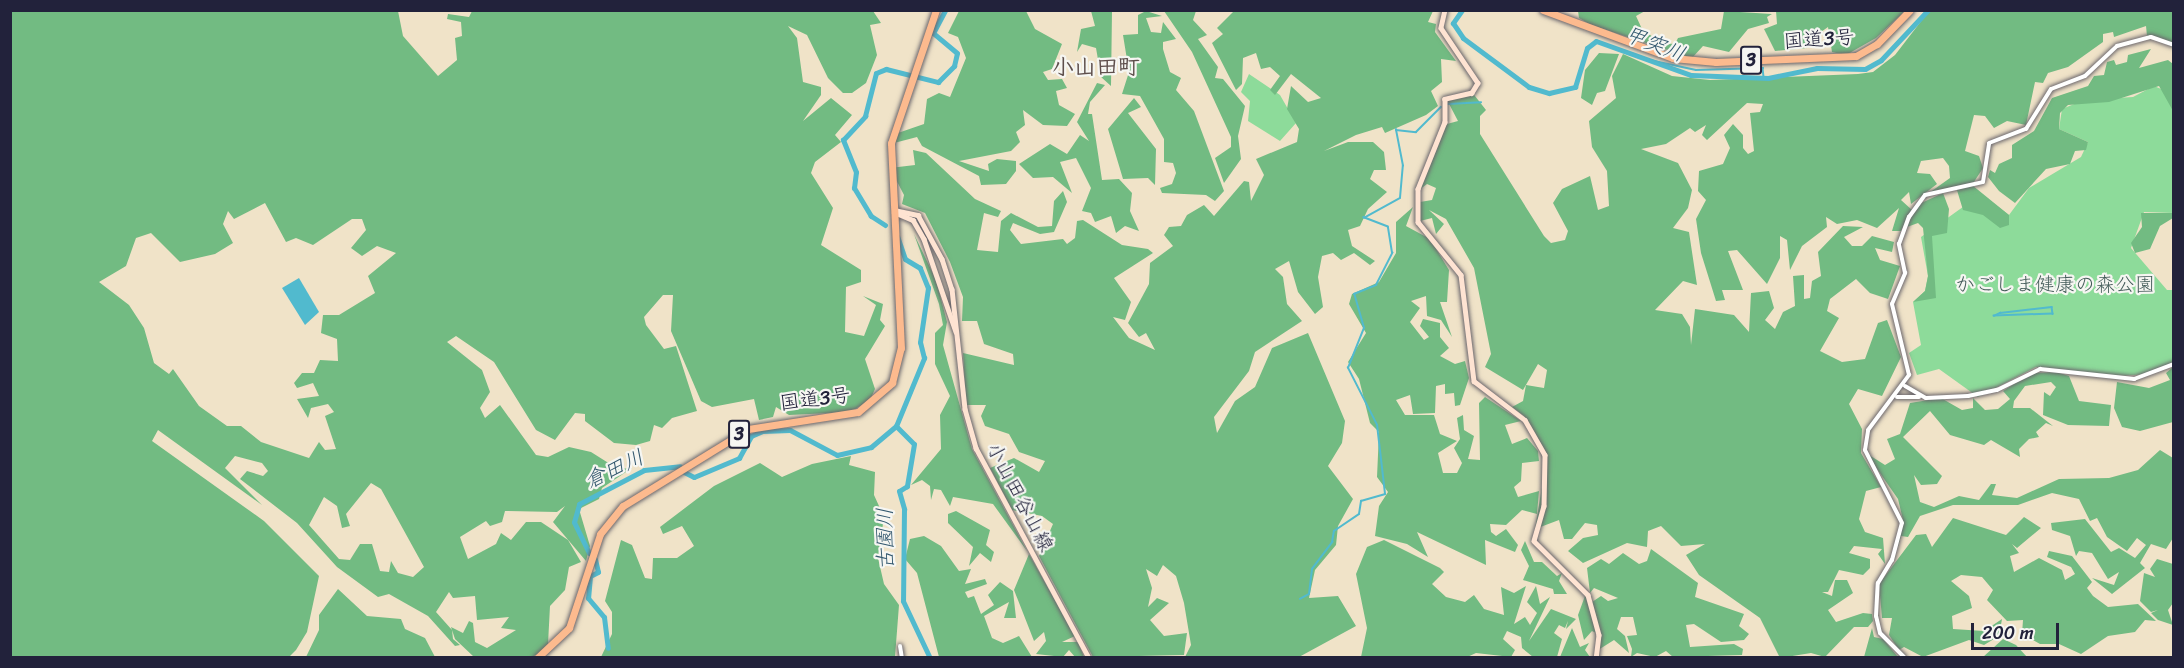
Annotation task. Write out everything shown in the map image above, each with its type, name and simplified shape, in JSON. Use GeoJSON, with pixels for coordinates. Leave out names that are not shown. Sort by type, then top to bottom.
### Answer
{"type":"FeatureCollection","features":[{"type":"Feature","properties":{"kind":"highway","name":"国道3号"},"geometry":{"type":"LineString","coordinates":[[537,657],[573,621],[596,543],[623,506],[756,425],[849,415],[874,403],[889,388],[901,348],[892,211],[891,143],[913,67],[936,10]]}},
{"type":"Feature","properties":{"kind":"highway","name":"国道3号"},"geometry":{"type":"LineString","coordinates":[[1543,10],[1673,58],[1716,62],[1856,56],[1877,44],[1910,10]]}},
{"type":"Feature","properties":{"kind":"main road"},"geometry":{"type":"LineString","coordinates":[[1445,10],[1441,28],[1478,83],[1472,93],[1444,99],[1445,122],[1418,189],[1419,222],[1461,275],[1474,381],[1525,420],[1545,455],[1544,506],[1533,541],[1588,595],[1599,635],[1596,657]]}},
{"type":"Feature","properties":{"kind":"main road","name":"小山田谷山線"},"geometry":{"type":"LineString","coordinates":[[892,211],[914,212],[932,236],[952,289],[965,409],[979,456],[1089,657]]}},
{"type":"Feature","properties":{"kind":"street"},"geometry":{"type":"LineString","coordinates":[[1905,657],[1880,633],[1876,616],[1878,583],[1893,558],[1902,523],[1865,450],[1869,430],[1905,386],[1910,363],[1892,304],[1906,268],[1900,238],[1914,208],[1925,195],[1983,182],[1989,143],[2026,129],[2051,89],[2085,76],[2117,46],[2151,37],[2174,45]]}},
{"type":"Feature","properties":{"kind":"street"},"geometry":{"type":"LineString","coordinates":[[1896,397],[1926,398],[1988,393],[2040,369],[2134,379],[2174,364]]}},
{"type":"Feature","properties":{"kind":"street"},"geometry":{"type":"LineString","coordinates":[[1905,386],[1926,398]]}},
{"type":"Feature","properties":{"kind":"street"},"geometry":{"type":"LineString","coordinates":[[900,646],[902,657]]}},
{"type":"Feature","properties":{"kind":"green space"},"geometry":{"type":"Polygon","coordinates":[[[10,11],[398,11],[403,36],[438,76],[457,60],[455,38],[462,36],[461,22],[447,19],[448,14],[469,17],[472,11],[873,11],[881,23],[870,25],[877,55],[866,83],[852,93],[843,93],[828,78],[807,35],[788,26],[797,38],[803,82],[821,87],[821,95],[803,121],[831,98],[852,115],[835,135],[841,142],[815,162],[811,173],[833,208],[821,245],[861,270],[861,282],[846,287],[845,332],[864,336],[876,305],[863,296],[883,304],[880,320],[885,326],[865,359],[875,389],[870,400],[850,412],[789,415],[776,407],[773,417],[759,420],[754,399],[712,407],[701,401],[671,331],[673,295],[663,295],[644,317],[646,325],[664,349],[676,346],[697,411],[672,418],[662,428],[654,425],[650,441],[636,445],[614,443],[585,421],[585,414],[575,413],[555,440],[536,430],[494,362],[456,336],[447,342],[482,370],[490,392],[480,408],[485,418],[500,405],[536,455],[548,457],[569,447],[591,452],[618,469],[632,468],[602,488],[599,499],[579,509],[590,546],[586,561],[553,522],[565,506],[557,512],[505,511],[502,522],[490,526],[486,521],[460,537],[468,559],[496,544],[501,533],[511,540],[526,522],[541,522],[568,540],[581,562],[569,567],[565,590],[550,606],[548,644],[532,657],[474,657],[455,639],[452,630],[453,639],[460,645],[455,646],[428,616],[389,594],[378,597],[337,567],[297,523],[240,479],[247,471],[263,476],[268,471],[262,463],[235,456],[225,468],[262,505],[158,430],[152,441],[264,521],[319,576],[307,632],[288,658],[11,657],[10,11]],[[265,203],[234,219],[228,211],[223,224],[233,243],[215,254],[180,262],[151,233],[136,238],[126,266],[99,282],[129,305],[144,328],[154,363],[169,374],[173,369],[199,406],[227,426],[241,426],[261,442],[309,458],[319,442],[325,450],[336,449],[325,416],[334,412],[328,404],[311,408],[308,418],[297,399],[319,396],[313,383],[297,388],[294,383],[302,373],[314,373],[320,360],[338,361],[337,339],[321,333],[323,315],[339,315],[375,293],[368,276],[396,253],[377,246],[362,256],[351,248],[366,230],[362,219],[352,219],[313,245],[296,238],[286,242],[265,203]],[[371,483],[346,514],[350,526],[342,528],[337,506],[324,497],[309,525],[339,559],[350,560],[360,544],[372,544],[380,571],[389,572],[391,561],[398,573],[413,577],[424,567],[381,489],[371,483]],[[449,592],[436,612],[452,630],[451,627],[463,633],[469,621],[473,623],[475,642],[487,648],[516,630],[501,628],[509,617],[477,620],[475,596],[453,598],[449,592]]]}},
{"type":"Feature","properties":{"kind":"green space"},"geometry":{"type":"Polygon","coordinates":[[[959,11],[1026,11],[1035,29],[1062,44],[1052,69],[1043,72],[1048,80],[1062,79],[1067,88],[1056,91],[1059,105],[1075,114],[1067,126],[1043,125],[1023,110],[1025,125],[1016,132],[1020,142],[1011,151],[959,161],[989,171],[988,164],[997,159],[1016,161],[1016,171],[1006,184],[981,185],[979,176],[922,146],[917,137],[894,143],[895,134],[924,124],[927,99],[939,93],[950,97],[966,58],[958,37],[948,33],[959,11]]]}},
{"type":"Feature","properties":{"kind":"green space"},"geometry":{"type":"Polygon","coordinates":[[[1091,11],[1112,11],[1111,86],[1101,77],[1096,48],[1082,44],[1077,52],[1081,29],[1095,26],[1091,11]]]}},
{"type":"Feature","properties":{"kind":"green space"},"geometry":{"type":"Polygon","coordinates":[[[1146,11],[1162,16],[1146,18],[1151,32],[1161,33],[1163,22],[1176,39],[1163,42],[1163,49],[1170,72],[1181,78],[1176,90],[1194,111],[1224,191],[1215,201],[1206,195],[1162,193],[1160,188],[1172,184],[1176,173],[1173,163],[1164,162],[1164,139],[1140,96],[1122,94],[1129,72],[1123,35],[1138,34],[1138,15],[1146,11]]]}},
{"type":"Feature","properties":{"kind":"green space"},"geometry":{"type":"Polygon","coordinates":[[[1164,11],[1196,11],[1193,20],[1207,35],[1198,39],[1218,67],[1215,78],[1223,79],[1245,106],[1238,136],[1241,159],[1224,183],[1215,158],[1231,147],[1231,137],[1192,52],[1164,11]]]}},
{"type":"Feature","properties":{"kind":"green space"},"geometry":{"type":"Polygon","coordinates":[[[1234,11],[1433,11],[1428,22],[1436,24],[1435,32],[1456,61],[1441,59],[1442,82],[1431,91],[1438,106],[1426,115],[1385,133],[1382,127],[1356,135],[1324,151],[1348,142],[1373,142],[1384,152],[1386,170],[1374,170],[1370,179],[1387,192],[1368,209],[1360,226],[1348,230],[1352,246],[1375,261],[1370,265],[1354,253],[1341,260],[1333,253],[1322,256],[1318,277],[1323,307],[1315,314],[1298,292],[1289,261],[1275,269],[1283,277],[1287,304],[1302,321],[1255,352],[1249,371],[1214,417],[1217,433],[1235,401],[1255,387],[1272,348],[1308,333],[1345,421],[1342,443],[1328,466],[1353,499],[1338,526],[1336,545],[1315,570],[1309,598],[1338,596],[1356,626],[1299,657],[1185,657],[1191,645],[1184,603],[1176,576],[1163,565],[1157,576],[1146,569],[1152,588],[1148,607],[1157,598],[1169,603],[1150,620],[1164,636],[1187,633],[1184,655],[1093,657],[1039,556],[1053,524],[1042,516],[1012,510],[990,468],[1014,458],[1039,472],[1045,461],[1019,452],[1009,434],[985,426],[981,416],[986,405],[966,405],[963,353],[1014,365],[1013,354],[984,344],[977,321],[962,321],[963,297],[950,262],[925,213],[902,204],[904,195],[890,168],[915,165],[913,150],[926,153],[975,199],[1001,211],[998,217],[984,213],[977,250],[998,252],[1001,221],[1011,213],[1038,227],[1052,226],[1054,201],[1063,191],[1067,202],[1054,232],[1040,234],[1013,223],[1010,230],[1021,244],[1063,239],[1067,244],[1075,238],[1077,221],[1083,220],[1122,245],[1148,249],[1153,253],[1114,278],[1131,302],[1125,320],[1113,317],[1129,338],[1155,350],[1146,333],[1139,337],[1128,323],[1149,284],[1150,263],[1173,246],[1164,235],[1169,227],[1181,226],[1187,215],[1204,205],[1214,216],[1244,181],[1249,182],[1251,201],[1264,175],[1256,159],[1297,142],[1299,129],[1287,109],[1291,86],[1308,102],[1321,98],[1291,74],[1275,95],[1270,90],[1280,76],[1270,67],[1261,69],[1256,53],[1243,58],[1242,84],[1236,90],[1212,43],[1223,34],[1217,28],[1234,11]]]}},
{"type":"Feature","properties":{"kind":"green space"},"geometry":{"type":"Polygon","coordinates":[[[1578,11],[1645,11],[1636,16],[1642,29],[1661,43],[1675,44],[1678,38],[1721,29],[1724,11],[1772,14],[1767,17],[1769,23],[1748,29],[1729,52],[1703,46],[1692,58],[1591,25],[1579,18],[1578,11]]]}},
{"type":"Feature","properties":{"kind":"green space"},"geometry":{"type":"Polygon","coordinates":[[[1776,11],[1905,11],[1876,38],[1846,55],[1832,52],[1828,27],[1807,42],[1807,48],[1775,51],[1764,29],[1777,24],[1776,11]]]}},
{"type":"Feature","properties":{"kind":"green space"},"geometry":{"type":"Polygon","coordinates":[[[1929,11],[2173,11],[2173,47],[2147,36],[2146,26],[2114,37],[2113,32],[2103,34],[2103,42],[2068,67],[2048,73],[2043,83],[2035,82],[2026,125],[2007,121],[1994,128],[1985,116],[1974,115],[1965,151],[1979,156],[1983,168],[1972,185],[2009,215],[2009,225],[2000,228],[1983,215],[1963,210],[1956,187],[1929,193],[1950,178],[1949,166],[1943,158],[1921,161],[1917,173],[1930,174],[1937,184],[1911,204],[1909,192],[1901,200],[1912,210],[1901,231],[1892,231],[1899,208],[1877,228],[1857,220],[1837,224],[1826,217],[1827,227],[1802,246],[1790,270],[1787,240],[1780,236],[1780,258],[1767,284],[1737,250],[1728,251],[1743,290],[1722,290],[1725,300],[1716,301],[1701,253],[1696,219],[1706,200],[1698,191],[1699,171],[1723,164],[1730,148],[1724,135],[1733,124],[1743,135],[1743,148],[1748,154],[1754,151],[1750,113],[1760,112],[1763,104],[1747,103],[1707,140],[1702,135],[1706,125],[1695,132],[1690,128],[1666,144],[1641,149],[1678,163],[1692,190],[1688,208],[1673,228],[1689,232],[1697,285],[1683,281],[1655,310],[1682,314],[1690,327],[1691,345],[1695,309],[1734,315],[1749,332],[1751,293],[1769,291],[1774,308],[1765,320],[1775,329],[1783,312],[1795,306],[1793,276],[1804,275],[1804,299],[1810,298],[1812,281],[1821,276],[1818,252],[1843,226],[1863,227],[1844,237],[1852,246],[1862,246],[1872,236],[1894,242],[1892,252],[1875,248],[1880,260],[1900,266],[1888,299],[1870,293],[1856,279],[1830,299],[1827,311],[1839,318],[1820,351],[1842,362],[1865,359],[1878,323],[1887,320],[1901,357],[1882,396],[1858,389],[1849,404],[1862,429],[1861,453],[1881,487],[1866,491],[1859,519],[1865,532],[1883,538],[1885,564],[1878,554],[1882,549],[1854,546],[1849,553],[1870,559],[1870,568],[1863,575],[1839,570],[1828,592],[1822,592],[1832,596],[1835,580],[1847,580],[1853,593],[1828,610],[1836,622],[1863,613],[1872,614],[1873,621],[1868,627],[1854,627],[1825,657],[1811,653],[1780,658],[1760,618],[1699,575],[1686,555],[1705,544],[1681,546],[1661,526],[1648,531],[1647,547],[1627,543],[1583,563],[1568,551],[1583,538],[1598,535],[1597,525],[1585,523],[1572,539],[1564,539],[1559,520],[1535,529],[1547,457],[1524,416],[1512,407],[1523,401],[1526,385],[1544,388],[1547,370],[1538,364],[1523,390],[1485,367],[1491,354],[1474,268],[1446,219],[1429,210],[1444,224],[1436,234],[1432,218],[1420,221],[1420,202],[1432,200],[1436,188],[1427,184],[1419,190],[1437,138],[1447,124],[1458,121],[1447,100],[1471,91],[1486,110],[1480,116],[1480,134],[1544,236],[1551,243],[1565,240],[1568,231],[1553,203],[1562,189],[1590,176],[1598,210],[1609,206],[1607,171],[1592,147],[1589,121],[1616,98],[1612,76],[1623,54],[1672,76],[1710,80],[1873,72],[1895,55],[1929,11]]]}},
{"type":"Feature","properties":{"kind":"green space"},"geometry":{"type":"Polygon","coordinates":[[[2151,49],[2139,68],[2168,60],[2173,64],[2173,111],[2159,86],[2109,102],[2068,105],[2060,113],[2059,129],[2088,142],[2086,150],[2075,151],[2070,164],[2046,169],[2015,203],[1999,191],[1988,177],[1990,170],[1995,173],[1999,164],[2012,158],[2012,145],[2034,131],[2052,98],[2088,86],[2094,76],[2104,75],[2107,62],[2114,60],[2116,65],[2127,62],[2128,55],[2151,49]]]}},
{"type":"Feature","properties":{"kind":"green space"},"geometry":{"type":"Polygon","coordinates":[[[1599,53],[1619,54],[1605,91],[1597,93],[1592,105],[1581,98],[1585,70],[1599,53]]]}},
{"type":"Feature","properties":{"kind":"green space"},"geometry":{"type":"Polygon","coordinates":[[[1249,74],[1280,95],[1296,123],[1280,141],[1248,121],[1250,101],[1241,92],[1249,74]]]}},
{"type":"Feature","properties":{"kind":"green space"},"geometry":{"type":"Polygon","coordinates":[[[1097,83],[1105,85],[1090,102],[1088,114],[1092,114],[1102,180],[1119,179],[1132,193],[1130,211],[1139,231],[1125,226],[1116,233],[1111,216],[1095,222],[1091,213],[1082,211],[1091,188],[1076,158],[1060,162],[1072,193],[1053,177],[1033,178],[1019,164],[1050,144],[1067,154],[1080,135],[1089,141],[1077,122],[1097,83]]]}},
{"type":"Feature","properties":{"kind":"green space","name":"かごしま健康の森公園"},"geometry":{"type":"Polygon","coordinates":[[[2154,86],[2166,91],[2173,111],[2173,213],[2144,212],[2131,248],[2167,290],[2173,290],[2174,362],[2149,374],[2103,377],[2036,367],[1978,397],[1939,369],[1917,375],[1909,353],[1921,345],[1913,302],[1925,291],[1928,276],[1921,237],[1981,194],[2009,215],[2029,188],[2081,157],[2088,142],[2059,129],[2062,109],[2084,100],[2133,97],[2154,86]]]}},
{"type":"Feature","properties":{"kind":"green space"},"geometry":{"type":"Polygon","coordinates":[[[1134,98],[1141,107],[1128,113],[1156,149],[1155,185],[1148,178],[1123,179],[1108,129],[1134,98]]]}},
{"type":"Feature","properties":{"kind":"green space"},"geometry":{"type":"Polygon","coordinates":[[[1943,193],[1949,209],[1947,233],[1932,236],[1936,298],[1913,302],[1925,291],[1928,276],[1923,228],[1918,223],[1907,227],[1917,205],[1943,193]]]}},
{"type":"Feature","properties":{"kind":"green space"},"geometry":{"type":"Polygon","coordinates":[[[1413,207],[1406,226],[1430,239],[1449,270],[1447,302],[1440,302],[1452,337],[1441,320],[1427,316],[1426,296],[1411,301],[1420,308],[1410,322],[1424,340],[1429,337],[1420,326],[1423,319],[1440,323],[1440,337],[1449,348],[1440,356],[1455,364],[1465,361],[1469,378],[1460,405],[1455,406],[1454,393],[1445,394],[1445,384],[1436,386],[1435,413],[1413,414],[1410,395],[1396,400],[1405,415],[1434,415],[1440,434],[1457,441],[1438,453],[1443,473],[1457,473],[1462,463],[1454,448],[1460,439],[1457,418],[1463,415],[1464,430],[1474,436],[1468,459],[1480,460],[1479,403],[1485,397],[1521,421],[1505,425],[1512,444],[1527,438],[1538,451],[1539,461],[1522,463],[1521,481],[1514,487],[1518,497],[1539,491],[1537,514],[1522,510],[1506,525],[1490,524],[1491,532],[1496,536],[1506,529],[1518,545],[1515,552],[1485,540],[1486,565],[1417,532],[1428,557],[1407,544],[1375,536],[1379,506],[1388,492],[1377,477],[1379,432],[1370,423],[1359,379],[1348,362],[1366,333],[1349,304],[1352,294],[1379,282],[1396,253],[1396,222],[1413,207]]]}},
{"type":"Feature","properties":{"kind":"green space"},"geometry":{"type":"Polygon","coordinates":[[[2141,213],[2172,213],[2173,218],[2160,226],[2150,249],[2135,253],[2131,243],[2142,227],[2141,213]]]}},
{"type":"Feature","properties":{"kind":"green space"},"geometry":{"type":"Polygon","coordinates":[[[914,234],[936,280],[947,322],[943,345],[972,449],[1027,551],[993,504],[953,497],[950,506],[941,490],[934,489],[931,500],[930,486],[922,480],[911,485],[941,449],[940,415],[950,396],[935,364],[935,333],[943,325],[939,304],[914,234]]]}},
{"type":"Feature","properties":{"kind":"green space"},"geometry":{"type":"Polygon","coordinates":[[[2173,367],[2173,422],[2140,431],[2122,427],[2114,408],[2117,382],[2149,388],[2170,380],[2166,373],[2173,367]]]}},
{"type":"Feature","properties":{"kind":"green space"},"geometry":{"type":"Polygon","coordinates":[[[2057,372],[2069,376],[2079,401],[2111,405],[2109,426],[2068,425],[2043,415],[2044,392],[2050,396],[2056,387],[2051,382],[2025,386],[2014,401],[2013,408],[2030,408],[2053,426],[2046,423],[2036,432],[2039,437],[2029,439],[2019,449],[2020,457],[1991,440],[1984,445],[1950,435],[1930,411],[1903,437],[1942,476],[1937,484],[1921,485],[1914,475],[1920,502],[1934,507],[1959,496],[1979,500],[1991,484],[1996,484],[1992,495],[2017,498],[2059,479],[2109,478],[2138,470],[2160,450],[2173,458],[2173,538],[2166,549],[2151,544],[2140,563],[2145,568],[2112,594],[2092,578],[2114,585],[2119,572],[2108,579],[2092,553],[2079,551],[2076,556],[2070,536],[2052,530],[2051,523],[2085,519],[2111,552],[2119,548],[2135,558],[2146,545],[2137,538],[2127,551],[2107,537],[2097,518],[2090,521],[2079,499],[2052,493],[2018,505],[1953,505],[1920,516],[1908,537],[1901,536],[1897,550],[1903,520],[1898,499],[1866,453],[1885,465],[1895,459],[1887,439],[1900,434],[1910,403],[1941,398],[1962,410],[1973,408],[1973,398],[1985,410],[1998,409],[2010,399],[2003,391],[2014,384],[2035,373],[2057,372]]]}},
{"type":"Feature","properties":{"kind":"green space"},"geometry":{"type":"Polygon","coordinates":[[[851,456],[849,465],[875,472],[874,495],[884,517],[878,558],[884,584],[899,605],[895,657],[601,657],[612,634],[612,612],[605,601],[621,540],[632,545],[645,578],[652,579],[653,558],[677,558],[694,546],[682,526],[663,534],[660,527],[714,486],[760,463],[782,477],[812,464],[851,456]]]}},
{"type":"Feature","properties":{"kind":"green space"},"geometry":{"type":"Polygon","coordinates":[[[956,511],[990,530],[986,545],[994,552],[991,562],[980,553],[969,566],[973,547],[948,523],[948,514],[956,511]]]}},
{"type":"Feature","properties":{"kind":"green space"},"geometry":{"type":"Polygon","coordinates":[[[2024,517],[2041,528],[2017,548],[2012,544],[2019,553],[2010,556],[2014,572],[2039,558],[2062,570],[2065,580],[2075,574],[2071,567],[2047,557],[2049,551],[2072,556],[2092,582],[2087,588],[2093,596],[2108,607],[2138,604],[2156,621],[2145,620],[2135,632],[2108,636],[2081,654],[2059,644],[2040,644],[2022,634],[2023,620],[2007,621],[1987,600],[1993,590],[1982,577],[1961,575],[1951,581],[1969,596],[1972,608],[1952,616],[1953,629],[1984,631],[2002,619],[1999,636],[1984,645],[1969,640],[1923,657],[1904,647],[1899,650],[1889,635],[1892,618],[1882,618],[1879,584],[1916,535],[1926,534],[1932,547],[1953,518],[2006,535],[2024,517]]]}},
{"type":"Feature","properties":{"kind":"green space"},"geometry":{"type":"Polygon","coordinates":[[[924,536],[941,546],[959,571],[971,569],[965,584],[985,579],[987,584],[965,592],[968,598],[974,596],[981,614],[994,605],[988,595],[1000,582],[1013,591],[1016,618],[1004,618],[1009,602],[984,616],[992,638],[1003,643],[1019,636],[1032,657],[939,657],[917,573],[905,559],[910,539],[924,536]]]}},
{"type":"Feature","properties":{"kind":"green space"},"geometry":{"type":"Polygon","coordinates":[[[1384,540],[1440,568],[1444,572],[1432,584],[1446,597],[1465,602],[1474,595],[1484,609],[1504,615],[1501,587],[1514,593],[1526,586],[1514,624],[1525,617],[1530,625],[1537,613],[1527,602],[1536,586],[1540,604],[1550,597],[1529,641],[1551,609],[1576,619],[1566,629],[1568,621],[1565,628],[1559,625],[1554,633],[1562,639],[1557,657],[1533,657],[1522,648],[1521,637],[1507,631],[1503,639],[1515,650],[1511,657],[1476,653],[1465,658],[1361,657],[1367,628],[1356,574],[1367,547],[1384,540]]]}},
{"type":"Feature","properties":{"kind":"green space"},"geometry":{"type":"Polygon","coordinates":[[[1525,541],[1534,562],[1542,562],[1557,576],[1562,573],[1559,581],[1567,594],[1554,594],[1553,589],[1523,580],[1529,566],[1521,550],[1525,541]]]}},
{"type":"Feature","properties":{"kind":"green space"},"geometry":{"type":"Polygon","coordinates":[[[1651,549],[1698,583],[1695,597],[1744,614],[1739,626],[1749,634],[1744,640],[1721,642],[1694,624],[1686,625],[1690,647],[1734,644],[1743,649],[1742,655],[1673,657],[1666,651],[1655,657],[1637,653],[1631,657],[1632,649],[1627,636],[1637,635],[1633,617],[1621,617],[1617,629],[1625,636],[1629,653],[1614,640],[1595,652],[1600,635],[1592,631],[1584,640],[1578,615],[1585,596],[1592,602],[1601,596],[1608,601],[1618,598],[1594,588],[1590,593],[1587,568],[1601,559],[1609,564],[1623,553],[1639,564],[1647,561],[1651,549]]]}},
{"type":"Feature","properties":{"kind":"green space"},"geometry":{"type":"Polygon","coordinates":[[[1029,554],[1075,636],[1062,642],[1078,642],[1084,657],[1075,657],[1069,650],[1063,657],[1036,654],[1046,641],[1044,632],[1034,641],[1014,590],[1029,554]]]}},
{"type":"Feature","properties":{"kind":"green space"},"geometry":{"type":"Polygon","coordinates":[[[2157,559],[2173,564],[2173,603],[2168,610],[2173,625],[2158,620],[2151,613],[2158,610],[2151,612],[2140,601],[2144,573],[2155,577],[2150,569],[2157,559]]]}},
{"type":"Feature","properties":{"kind":"green space"},"geometry":{"type":"Polygon","coordinates":[[[338,589],[367,616],[401,619],[405,629],[425,638],[435,657],[306,657],[319,630],[319,615],[338,589]]]}},
{"type":"Feature","properties":{"kind":"green space"},"geometry":{"type":"Polygon","coordinates":[[[1572,628],[1580,647],[1589,643],[1585,650],[1590,657],[1560,657],[1572,628]]]}},
{"type":"Feature","properties":{"kind":"green space"},"geometry":{"type":"Polygon","coordinates":[[[1872,628],[1874,637],[1883,639],[1898,657],[1864,657],[1872,628]]]}},
{"type":"Feature","properties":{"kind":"green space"},"geometry":{"type":"Polygon","coordinates":[[[2003,639],[2016,645],[2027,657],[1983,657],[2003,639]]]}},
{"type":"Feature","properties":{"kind":"water"},"geometry":{"type":"Polygon","coordinates":[[[299,278],[319,312],[305,325],[282,288],[299,278]]]}},
{"type":"Feature","properties":{"kind":"waterway"},"geometry":{"type":"LineString","coordinates":[[885,225],[871,216],[854,188],[856,172],[843,140],[865,116],[876,73],[886,69],[938,82],[954,66],[957,53],[933,33],[945,10]]}},
{"type":"Feature","properties":{"kind":"waterway","name":"甲突川"},"geometry":{"type":"LineString","coordinates":[[1462,10],[1453,23],[1463,38],[1529,87],[1549,93],[1575,87],[1587,48],[1596,41],[1691,75],[1768,78],[1817,68],[1865,69],[1881,60],[1928,10]]}},
{"type":"Feature","properties":{"kind":"waterway"},"geometry":{"type":"LineString","coordinates":[[1645,59],[1696,70],[1763,68],[1764,78]]}},
{"type":"Feature","properties":{"kind":"waterway"},"geometry":{"type":"LineString","coordinates":[[1447,104],[1481,102]]}},
{"type":"Feature","properties":{"kind":"waterway"},"geometry":{"type":"LineString","coordinates":[[1300,599],[1309,594],[1312,569],[1332,542],[1334,531],[1359,514],[1361,501],[1385,494],[1377,425],[1348,368],[1364,328],[1354,294],[1376,285],[1392,253],[1388,227],[1364,218],[1400,198],[1403,166],[1396,130],[1416,132],[1441,107]]}},
{"type":"Feature","properties":{"kind":"waterway","name":"倉田川"},"geometry":{"type":"LineString","coordinates":[[684,472],[694,477],[739,458],[751,436],[762,431],[790,430],[837,455],[871,447],[896,426],[924,358],[920,342],[928,288],[920,268],[905,259],[897,236]]}},
{"type":"Feature","properties":{"kind":"waterway"},"geometry":{"type":"LineString","coordinates":[[2052,307],[2053,314],[1994,316],[2000,313],[2052,307]]}},
{"type":"Feature","properties":{"kind":"waterway","name":"古園川"},"geometry":{"type":"LineString","coordinates":[[896,426],[914,444],[907,486],[899,491],[904,509],[903,601],[930,658]]}},
{"type":"Feature","properties":{"kind":"waterway","name":"倉田川"},"geometry":{"type":"LineString","coordinates":[[589,553],[574,522],[579,504],[644,470],[680,466]]}},
{"type":"Feature","properties":{"kind":"waterway","name":"倉田川"},"geometry":{"type":"LineString","coordinates":[[595,559],[598,572],[590,576],[588,598],[604,617],[608,648]]}},
{"type":"Feature","properties":{"kind":"district","name":"小山田町"},"geometry":{"type":"Point","coordinates":[1096,67]}}]}
